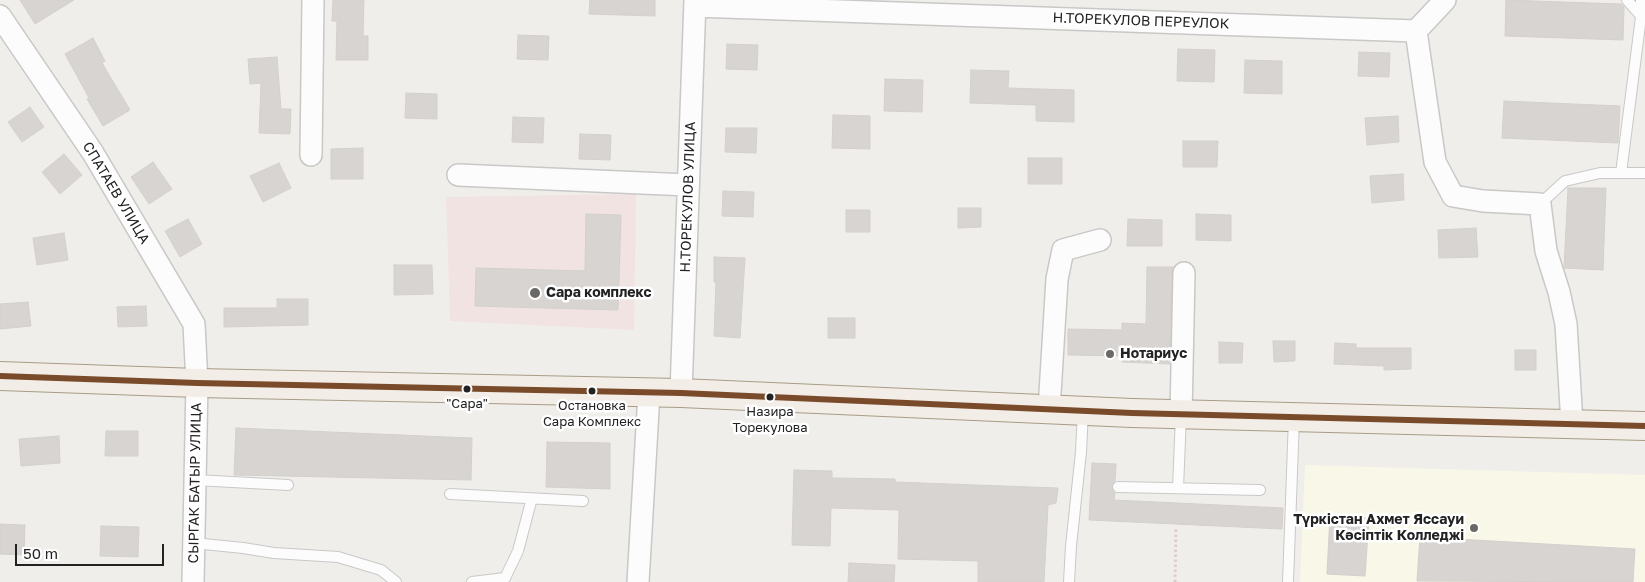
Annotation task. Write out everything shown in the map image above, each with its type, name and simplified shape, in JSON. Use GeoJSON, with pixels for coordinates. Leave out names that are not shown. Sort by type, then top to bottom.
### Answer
{"type":"FeatureCollection","features":[{"type":"Feature","properties":{"kind":"main road"},"geometry":{"type":"LineString","coordinates":[[0,376],[197,383],[680,393],[1181,415],[1645,426]]}},
{"type":"Feature","properties":{"kind":"street"},"geometry":{"type":"LineString","coordinates":[[311,155],[313,0]]}},
{"type":"Feature","properties":{"kind":"street"},"geometry":{"type":"LineString","coordinates":[[1445,0],[1416,31],[1435,162],[1453,196],[1483,201],[1540,204],[1546,251],[1560,292],[1566,324],[1572,424]]}},
{"type":"Feature","properties":{"kind":"street","name":"Н.ТОРЕКУЛОВ ПЕРЕУЛОК"},"geometry":{"type":"LineString","coordinates":[[695,3],[1416,31]]}},
{"type":"Feature","properties":{"kind":"street","name":"Н.ТОРЕКУЛОВ УЛИЦА"},"geometry":{"type":"LineString","coordinates":[[680,393],[695,3]]}},
{"type":"Feature","properties":{"kind":"street","name":"СПАТАЕВ УЛИЦА"},"geometry":{"type":"LineString","coordinates":[[0,16],[93,153],[194,324],[197,383]]}},
{"type":"Feature","properties":{"kind":"street"},"geometry":{"type":"LineString","coordinates":[[458,175],[688,185]]}},
{"type":"Feature","properties":{"kind":"street"},"geometry":{"type":"LineString","coordinates":[[1049,410],[1057,279],[1063,250],[1100,240]]}},
{"type":"Feature","properties":{"kind":"street"},"geometry":{"type":"LineString","coordinates":[[1181,415],[1184,273]]}},
{"type":"Feature","properties":{"kind":"street","name":"СЫРГАК БАТЫР УЛИЦА"},"geometry":{"type":"LineString","coordinates":[[193,582],[197,383]]}},
{"type":"Feature","properties":{"kind":"street"},"geometry":{"type":"LineString","coordinates":[[638,582],[649,393]]}},
{"type":"Feature","properties":{"kind":"lane"},"geometry":{"type":"LineString","coordinates":[[1628,0],[1643,17]]}},
{"type":"Feature","properties":{"kind":"lane"},"geometry":{"type":"LineString","coordinates":[[1621,173],[1643,17],[1641,0]]}},
{"type":"Feature","properties":{"kind":"lane"},"geometry":{"type":"LineString","coordinates":[[1540,204],[1565,181],[1600,173],[1645,173]]}},
{"type":"Feature","properties":{"kind":"lane"},"geometry":{"type":"LineString","coordinates":[[1069,582],[1071,546],[1082,452],[1083,411]]}},
{"type":"Feature","properties":{"kind":"lane"},"geometry":{"type":"LineString","coordinates":[[1178,488],[1181,415]]}},
{"type":"Feature","properties":{"kind":"lane"},"geometry":{"type":"LineString","coordinates":[[1288,582],[1294,417]]}},
{"type":"Feature","properties":{"kind":"lane"},"geometry":{"type":"LineString","coordinates":[[195,480],[288,484]]}},
{"type":"Feature","properties":{"kind":"lane"},"geometry":{"type":"LineString","coordinates":[[1118,487],[1260,490]]}},
{"type":"Feature","properties":{"kind":"lane"},"geometry":{"type":"LineString","coordinates":[[450,494],[583,501]]}},
{"type":"Feature","properties":{"kind":"lane"},"geometry":{"type":"LineString","coordinates":[[472,582],[505,578],[518,551],[532,498]]}},
{"type":"Feature","properties":{"kind":"lane"},"geometry":{"type":"LineString","coordinates":[[194,543],[274,553],[338,557],[382,570],[396,582]]}},
{"type":"Feature","properties":{"kind":"path"},"geometry":{"type":"LineString","coordinates":[[1175,582],[1176,527]]}},
{"type":"Feature","properties":{"kind":"shaded area"},"geometry":{"type":"Polygon","coordinates":[[[636,194],[634,330],[450,321],[446,197],[636,194]]]}},
{"type":"Feature","properties":{"kind":"shaded area","name":"Түркістан Ахмет Яссауи Кәсіптік Колледжі"},"geometry":{"type":"Polygon","coordinates":[[[1305,465],[1645,475],[1645,582],[1300,582],[1305,465]]]}},
{"type":"Feature","properties":{"kind":"building"},"geometry":{"type":"Polygon","coordinates":[[[20,0],[74,0],[35,24],[20,0]]]}},
{"type":"Feature","properties":{"kind":"building"},"geometry":{"type":"Polygon","coordinates":[[[333,0],[364,0],[363,36],[368,36],[368,60],[336,60],[337,21],[332,21],[333,0]]]}},
{"type":"Feature","properties":{"kind":"building"},"geometry":{"type":"Polygon","coordinates":[[[590,0],[655,0],[655,16],[589,14],[590,0]]]}},
{"type":"Feature","properties":{"kind":"building"},"geometry":{"type":"Polygon","coordinates":[[[1506,0],[1621,4],[1624,7],[1623,40],[1505,36],[1506,0]]]}},
{"type":"Feature","properties":{"kind":"building"},"geometry":{"type":"Polygon","coordinates":[[[518,35],[549,36],[548,60],[517,59],[518,35]]]}},
{"type":"Feature","properties":{"kind":"building"},"geometry":{"type":"Polygon","coordinates":[[[93,38],[105,61],[102,63],[130,110],[103,126],[87,99],[89,98],[65,54],[93,38]]]}},
{"type":"Feature","properties":{"kind":"building"},"geometry":{"type":"Polygon","coordinates":[[[727,44],[758,45],[757,70],[726,69],[727,44]]]}},
{"type":"Feature","properties":{"kind":"building"},"geometry":{"type":"Polygon","coordinates":[[[1178,49],[1215,50],[1214,82],[1177,81],[1178,49]]]}},
{"type":"Feature","properties":{"kind":"building"},"geometry":{"type":"Polygon","coordinates":[[[1359,52],[1390,53],[1389,77],[1358,76],[1359,52]]]}},
{"type":"Feature","properties":{"kind":"building"},"geometry":{"type":"Polygon","coordinates":[[[277,57],[281,109],[291,109],[290,134],[259,133],[261,83],[250,84],[248,59],[277,57]]]}},
{"type":"Feature","properties":{"kind":"building"},"geometry":{"type":"Polygon","coordinates":[[[1245,60],[1282,61],[1282,94],[1244,93],[1245,60]]]}},
{"type":"Feature","properties":{"kind":"building"},"geometry":{"type":"Polygon","coordinates":[[[971,70],[1009,71],[1008,88],[1074,90],[1074,122],[1036,121],[1036,105],[970,103],[971,70]]]}},
{"type":"Feature","properties":{"kind":"building"},"geometry":{"type":"Polygon","coordinates":[[[885,79],[923,80],[922,112],[884,111],[885,79]]]}},
{"type":"Feature","properties":{"kind":"building"},"geometry":{"type":"Polygon","coordinates":[[[406,93],[437,94],[437,119],[405,118],[406,93]]]}},
{"type":"Feature","properties":{"kind":"building"},"geometry":{"type":"Polygon","coordinates":[[[1504,101],[1620,106],[1618,143],[1502,138],[1504,101]]]}},
{"type":"Feature","properties":{"kind":"building"},"geometry":{"type":"Polygon","coordinates":[[[30,107],[44,127],[22,142],[8,122],[30,107]]]}},
{"type":"Feature","properties":{"kind":"building"},"geometry":{"type":"Polygon","coordinates":[[[833,115],[870,116],[870,149],[832,148],[833,115]]]}},
{"type":"Feature","properties":{"kind":"building"},"geometry":{"type":"Polygon","coordinates":[[[1398,116],[1399,142],[1367,145],[1365,118],[1398,116]]]}},
{"type":"Feature","properties":{"kind":"building"},"geometry":{"type":"Polygon","coordinates":[[[513,117],[544,118],[543,143],[512,142],[513,117]]]}},
{"type":"Feature","properties":{"kind":"building"},"geometry":{"type":"Polygon","coordinates":[[[726,128],[757,128],[756,153],[725,152],[726,128]]]}},
{"type":"Feature","properties":{"kind":"building"},"geometry":{"type":"Polygon","coordinates":[[[580,134],[611,135],[610,160],[579,159],[580,134]]]}},
{"type":"Feature","properties":{"kind":"building"},"geometry":{"type":"Polygon","coordinates":[[[1183,141],[1218,141],[1217,167],[1183,167],[1183,141]]]}},
{"type":"Feature","properties":{"kind":"building"},"geometry":{"type":"Polygon","coordinates":[[[363,148],[363,179],[331,179],[331,149],[363,148]]]}},
{"type":"Feature","properties":{"kind":"building"},"geometry":{"type":"Polygon","coordinates":[[[64,154],[82,175],[60,194],[42,172],[64,154]]]}},
{"type":"Feature","properties":{"kind":"building"},"geometry":{"type":"Polygon","coordinates":[[[1028,158],[1062,158],[1062,184],[1028,184],[1028,158]]]}},
{"type":"Feature","properties":{"kind":"building"},"geometry":{"type":"Polygon","coordinates":[[[153,162],[172,189],[149,204],[131,177],[153,162]]]}},
{"type":"Feature","properties":{"kind":"building"},"geometry":{"type":"Polygon","coordinates":[[[279,163],[291,188],[263,202],[250,176],[279,163]]]}},
{"type":"Feature","properties":{"kind":"building"},"geometry":{"type":"Polygon","coordinates":[[[1403,174],[1404,200],[1372,203],[1370,176],[1403,174]]]}},
{"type":"Feature","properties":{"kind":"building"},"geometry":{"type":"Polygon","coordinates":[[[1568,188],[1606,188],[1603,270],[1564,268],[1568,188]]]}},
{"type":"Feature","properties":{"kind":"building"},"geometry":{"type":"Polygon","coordinates":[[[723,191],[754,192],[753,217],[722,216],[723,191]]]}},
{"type":"Feature","properties":{"kind":"building"},"geometry":{"type":"Polygon","coordinates":[[[958,208],[981,208],[981,227],[958,228],[958,208]]]}},
{"type":"Feature","properties":{"kind":"building"},"geometry":{"type":"Polygon","coordinates":[[[846,210],[870,210],[870,232],[846,232],[846,210]]]}},
{"type":"Feature","properties":{"kind":"building","name":"Сара комплекс"},"geometry":{"type":"Polygon","coordinates":[[[586,214],[621,215],[618,310],[475,306],[476,268],[585,271],[586,214]]]}},
{"type":"Feature","properties":{"kind":"building"},"geometry":{"type":"Polygon","coordinates":[[[1196,214],[1231,215],[1231,241],[1196,240],[1196,214]]]}},
{"type":"Feature","properties":{"kind":"building"},"geometry":{"type":"Polygon","coordinates":[[[188,219],[202,244],[180,257],[165,231],[188,219]]]}},
{"type":"Feature","properties":{"kind":"building"},"geometry":{"type":"Polygon","coordinates":[[[1128,219],[1162,220],[1162,246],[1127,246],[1128,219]]]}},
{"type":"Feature","properties":{"kind":"building"},"geometry":{"type":"Polygon","coordinates":[[[1476,228],[1478,257],[1439,258],[1438,230],[1476,228]]]}},
{"type":"Feature","properties":{"kind":"building"},"geometry":{"type":"Polygon","coordinates":[[[64,233],[68,260],[37,265],[33,238],[64,233]]]}},
{"type":"Feature","properties":{"kind":"building"},"geometry":{"type":"Polygon","coordinates":[[[714,257],[745,258],[740,338],[714,336],[716,282],[714,282],[714,257]]]}},
{"type":"Feature","properties":{"kind":"building"},"geometry":{"type":"Polygon","coordinates":[[[394,265],[432,265],[433,294],[394,295],[394,265]]]}},
{"type":"Feature","properties":{"kind":"building"},"geometry":{"type":"Polygon","coordinates":[[[1147,267],[1173,267],[1170,364],[1122,362],[1122,356],[1068,355],[1068,329],[1122,330],[1122,323],[1146,324],[1147,267]]]}},
{"type":"Feature","properties":{"kind":"building"},"geometry":{"type":"Polygon","coordinates":[[[277,299],[308,299],[308,325],[224,327],[224,308],[277,308],[277,299]]]}},
{"type":"Feature","properties":{"kind":"building"},"geometry":{"type":"Polygon","coordinates":[[[28,302],[31,326],[0,329],[0,304],[28,302]]]}},
{"type":"Feature","properties":{"kind":"building"},"geometry":{"type":"Polygon","coordinates":[[[146,306],[147,326],[118,327],[117,307],[146,306]]]}},
{"type":"Feature","properties":{"kind":"building"},"geometry":{"type":"Polygon","coordinates":[[[828,318],[855,318],[855,338],[828,338],[828,318]]]}},
{"type":"Feature","properties":{"kind":"building"},"geometry":{"type":"Polygon","coordinates":[[[1273,341],[1295,341],[1295,361],[1274,362],[1273,341]]]}},
{"type":"Feature","properties":{"kind":"building"},"geometry":{"type":"Polygon","coordinates":[[[1219,342],[1243,343],[1242,363],[1219,363],[1219,342]]]}},
{"type":"Feature","properties":{"kind":"building"},"geometry":{"type":"Polygon","coordinates":[[[1335,343],[1356,344],[1356,348],[1411,348],[1411,369],[1384,370],[1384,366],[1334,364],[1335,343]]]}},
{"type":"Feature","properties":{"kind":"building"},"geometry":{"type":"Polygon","coordinates":[[[1515,350],[1536,350],[1536,370],[1515,370],[1515,350]]]}},
{"type":"Feature","properties":{"kind":"building"},"geometry":{"type":"Polygon","coordinates":[[[236,428],[472,438],[471,480],[234,475],[236,428]]]}},
{"type":"Feature","properties":{"kind":"building"},"geometry":{"type":"Polygon","coordinates":[[[106,431],[138,431],[138,456],[105,456],[106,431]]]}},
{"type":"Feature","properties":{"kind":"building"},"geometry":{"type":"Polygon","coordinates":[[[59,436],[60,463],[21,466],[19,439],[59,436]]]}},
{"type":"Feature","properties":{"kind":"building"},"geometry":{"type":"Polygon","coordinates":[[[547,442],[610,443],[610,489],[546,487],[547,442]]]}},
{"type":"Feature","properties":{"kind":"building"},"geometry":{"type":"Polygon","coordinates":[[[1092,463],[1116,464],[1115,481],[1111,486],[1115,493],[1114,500],[1283,508],[1282,529],[1089,520],[1092,463]]]}},
{"type":"Feature","properties":{"kind":"building"},"geometry":{"type":"Polygon","coordinates":[[[794,470],[832,471],[832,478],[895,479],[895,482],[1058,488],[1056,503],[1048,505],[1044,582],[978,582],[978,561],[898,559],[899,510],[831,508],[830,546],[792,545],[794,470]]]}},
{"type":"Feature","properties":{"kind":"building"},"geometry":{"type":"Polygon","coordinates":[[[1330,515],[1369,518],[1365,576],[1327,574],[1330,515]]]}},
{"type":"Feature","properties":{"kind":"building"},"geometry":{"type":"Polygon","coordinates":[[[0,524],[25,525],[24,555],[0,554],[0,524]]]}},
{"type":"Feature","properties":{"kind":"building"},"geometry":{"type":"Polygon","coordinates":[[[101,526],[139,527],[138,557],[100,556],[101,526]]]}},
{"type":"Feature","properties":{"kind":"building"},"geometry":{"type":"Polygon","coordinates":[[[1420,537],[1635,549],[1633,582],[1417,581],[1420,537]]]}},
{"type":"Feature","properties":{"kind":"building"},"geometry":{"type":"Polygon","coordinates":[[[849,563],[895,565],[894,582],[848,582],[849,563]]]}},
{"type":"Feature","properties":{"kind":"transit line"},"geometry":{"type":"LineString","coordinates":[[0,376],[197,383],[681,393],[1132,413],[1645,426]]}},
{"type":"Feature","properties":{"kind":"place","name":"Сара комплекс"},"geometry":{"type":"Point","coordinates":[535,293]}},
{"type":"Feature","properties":{"kind":"place","name":"Нотариус"},"geometry":{"type":"Point","coordinates":[1110,354]}},
{"type":"Feature","properties":{"kind":"place","name":"\"Сара\""},"geometry":{"type":"Point","coordinates":[467,389]}},
{"type":"Feature","properties":{"kind":"place","name":"Остановка Сара Комплекс"},"geometry":{"type":"Point","coordinates":[592,391]}},
{"type":"Feature","properties":{"kind":"place","name":"Назира Торекулова"},"geometry":{"type":"Point","coordinates":[770,397]}},
{"type":"Feature","properties":{"kind":"place","name":"Түркістан Ахмет Яссауи Кәсіптік Колледжі"},"geometry":{"type":"Point","coordinates":[1474,528]}}]}
